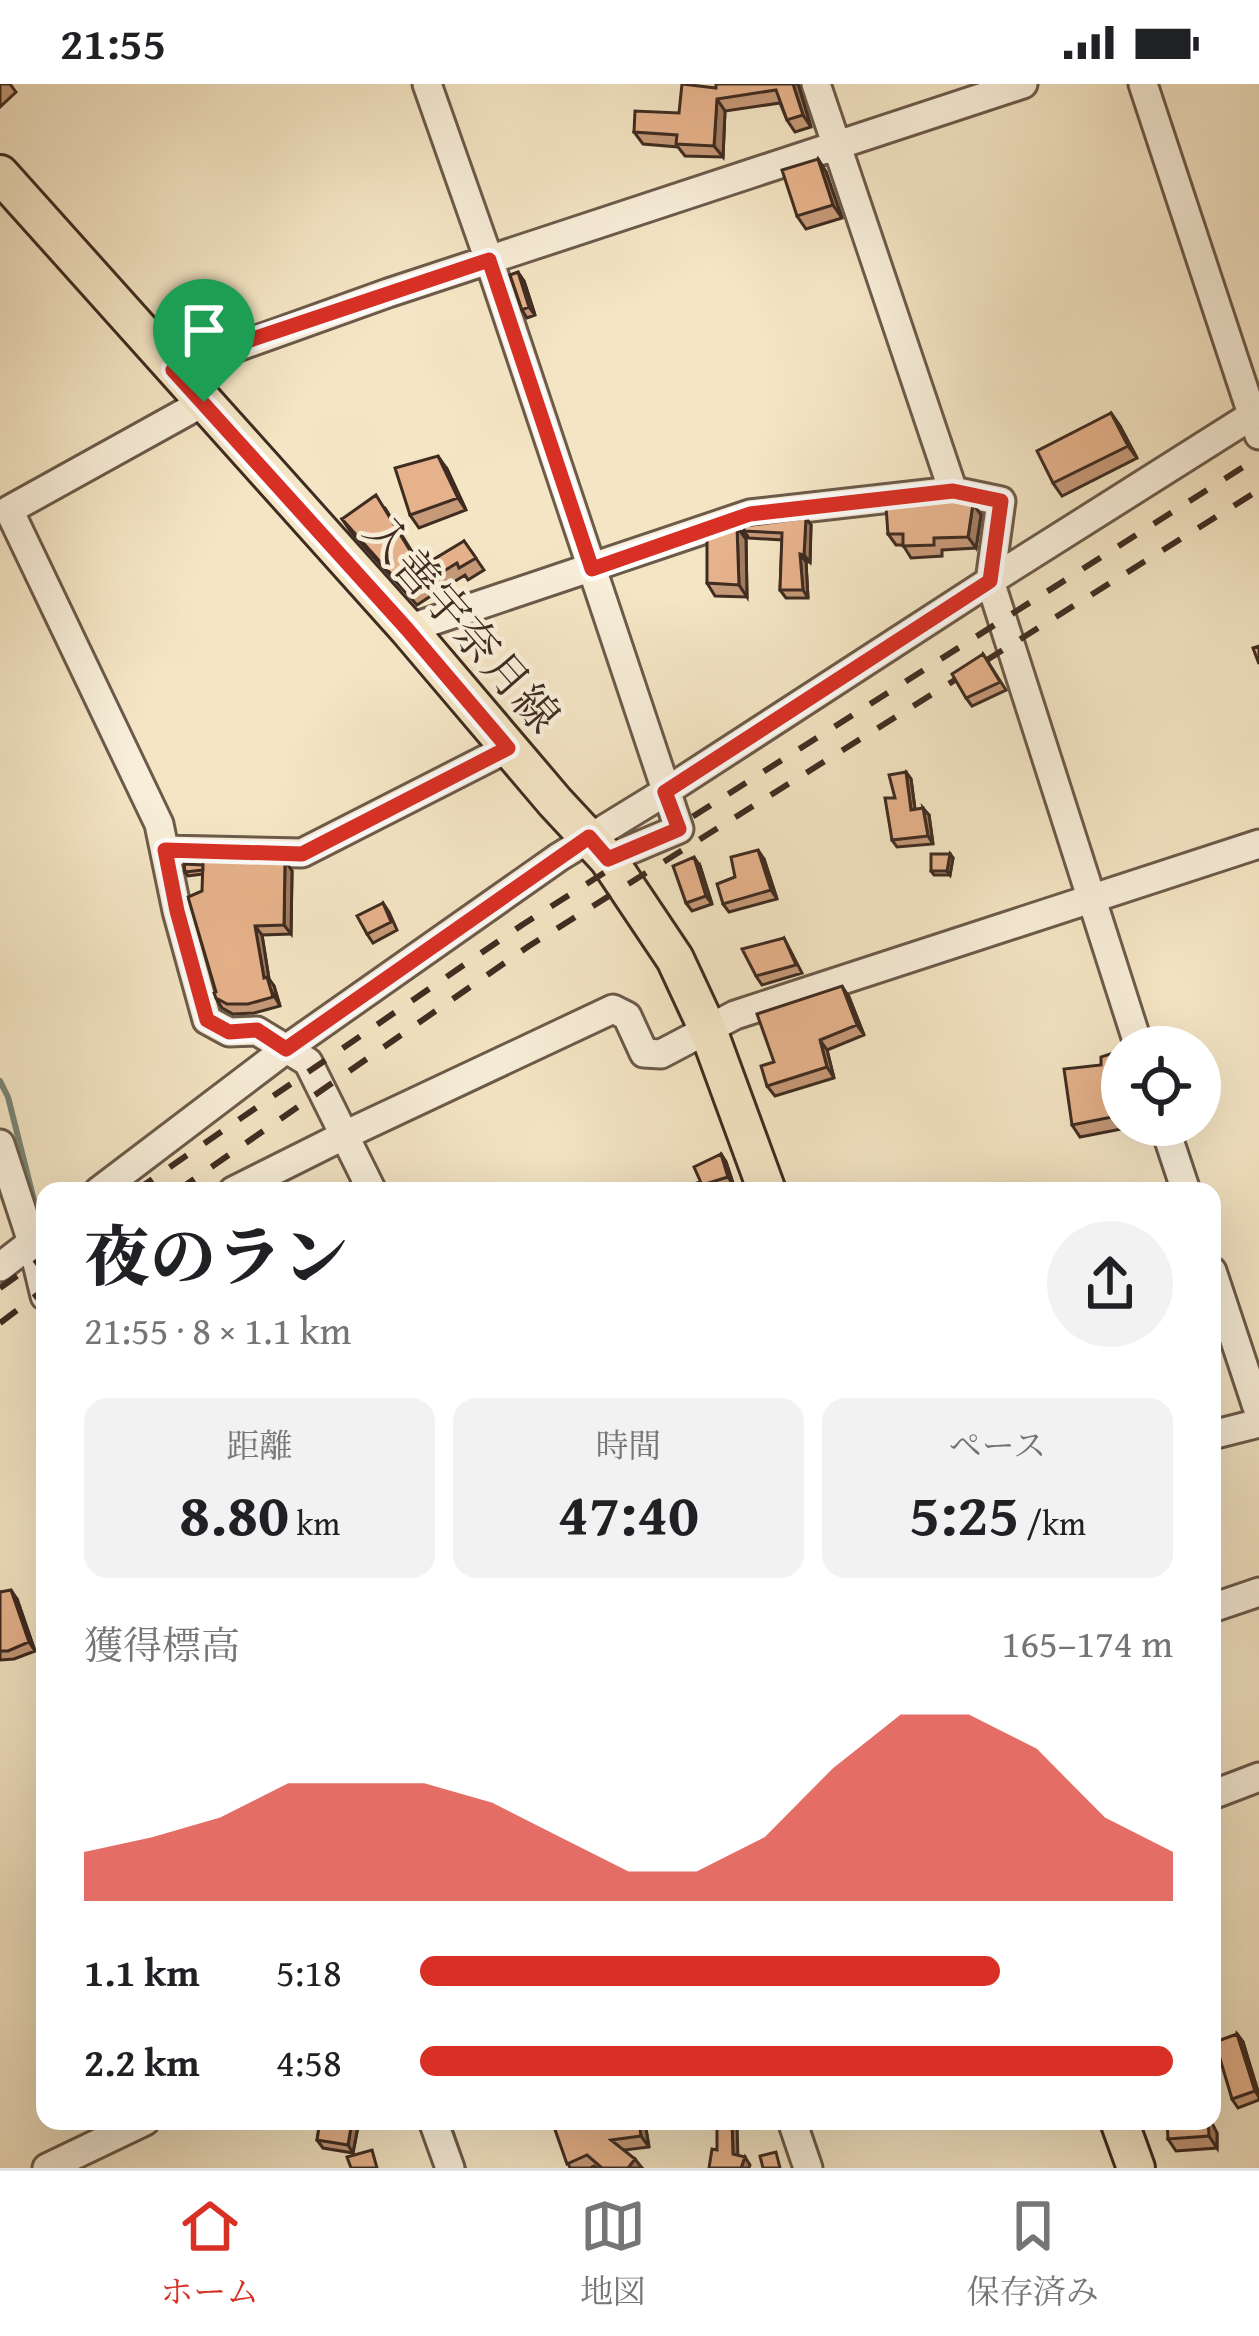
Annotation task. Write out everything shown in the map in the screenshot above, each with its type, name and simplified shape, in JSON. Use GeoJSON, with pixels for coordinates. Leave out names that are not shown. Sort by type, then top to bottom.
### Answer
{"type":"FeatureCollection","features":[{"type":"Feature","properties":{"kind":"main road","name":"入善宇奈月線"},"geometry":{"type":"LineString","coordinates":[[0,174],[598,848],[675,959],[708,1030],[764,1182]]}},
{"type":"Feature","properties":{"kind":"main road"},"geometry":{"type":"LineString","coordinates":[[1122,2130],[1136,2168]]}},
{"type":"Feature","properties":{"kind":"street"},"geometry":{"type":"LineString","coordinates":[[428,84],[665,792]]}},
{"type":"Feature","properties":{"kind":"street"},"geometry":{"type":"LineString","coordinates":[[816,84],[953,491]]}},
{"type":"Feature","properties":{"kind":"street"},"geometry":{"type":"LineString","coordinates":[[173,370],[238,344],[1022,84]]}},
{"type":"Feature","properties":{"kind":"street"},"geometry":{"type":"LineString","coordinates":[[111,1182],[286,1049],[598,848],[665,792],[990,581],[1257,421],[1143,84]]}},
{"type":"Feature","properties":{"kind":"street"},"geometry":{"type":"LineString","coordinates":[[204,402],[9,510],[160,824],[177,911],[207,1020],[229,1032],[257,1030],[308,1062],[368,1182]]}},
{"type":"Feature","properties":{"kind":"street"},"geometry":{"type":"LineString","coordinates":[[407,629],[750,514],[953,491],[1001,501],[990,581],[1132,1026]]}},
{"type":"Feature","properties":{"kind":"street"},"geometry":{"type":"LineString","coordinates":[[165,850],[302,854],[508,748]]}},
{"type":"Feature","properties":{"kind":"street"},"geometry":{"type":"LineString","coordinates":[[251,1182],[614,1009],[627,1016],[644,1053],[661,1054],[735,1016],[1259,844]]}},
{"type":"Feature","properties":{"kind":"street"},"geometry":{"type":"LineString","coordinates":[[0,1144],[36,1232]]}},
{"type":"Feature","properties":{"kind":"street"},"geometry":{"type":"LineString","coordinates":[[1171,1146],[1183,1182]]}},
{"type":"Feature","properties":{"kind":"street"},"geometry":{"type":"LineString","coordinates":[[0,1267],[36,1239]]}},
{"type":"Feature","properties":{"kind":"street"},"geometry":{"type":"LineString","coordinates":[[1221,1298],[1259,1412]]}},
{"type":"Feature","properties":{"kind":"street"},"geometry":{"type":"LineString","coordinates":[[1221,1434],[1259,1423]]}},
{"type":"Feature","properties":{"kind":"street"},"geometry":{"type":"LineString","coordinates":[[1221,1605],[1259,1592]]}},
{"type":"Feature","properties":{"kind":"street"},"geometry":{"type":"LineString","coordinates":[[1221,1792],[1259,1777]]}},
{"type":"Feature","properties":{"kind":"street"},"geometry":{"type":"LineString","coordinates":[[47,2168],[126,2130]]}},
{"type":"Feature","properties":{"kind":"street"},"geometry":{"type":"LineString","coordinates":[[437,2130],[450,2168]]}},
{"type":"Feature","properties":{"kind":"street"},"geometry":{"type":"LineString","coordinates":[[795,2130],[808,2168]]}},
{"type":"Feature","properties":{"kind":"building"},"geometry":{"type":"Polygon","coordinates":[[[682,84],[716,88],[716,84],[793,84],[803,115],[787,120],[776,90],[717,99],[714,146],[676,144],[677,135],[634,132],[635,111],[679,113],[682,84]]]}},
{"type":"Feature","properties":{"kind":"building"},"geometry":{"type":"Polygon","coordinates":[[[818,159],[833,205],[797,216],[782,170],[818,159]]]}},
{"type":"Feature","properties":{"kind":"building"},"geometry":{"type":"Polygon","coordinates":[[[518,272],[529,307],[522,310],[510,275],[518,272]]]}},
{"type":"Feature","properties":{"kind":"building"},"geometry":{"type":"Polygon","coordinates":[[[1111,413],[1128,446],[1053,483],[1037,451],[1111,413]]]}},
{"type":"Feature","properties":{"kind":"building"},"geometry":{"type":"Polygon","coordinates":[[[438,456],[458,498],[410,515],[395,468],[438,456]]]}},
{"type":"Feature","properties":{"kind":"building"},"geometry":{"type":"Polygon","coordinates":[[[376,495],[428,580],[408,593],[342,519],[376,495]]]}},
{"type":"Feature","properties":{"kind":"building"},"geometry":{"type":"Polygon","coordinates":[[[940,498],[973,504],[968,537],[934,538],[934,545],[903,546],[903,534],[888,534],[886,507],[940,498]]]}},
{"type":"Feature","properties":{"kind":"building"},"geometry":{"type":"Polygon","coordinates":[[[806,518],[804,555],[800,554],[803,590],[780,590],[782,533],[744,531],[744,526],[806,518]]]}},
{"type":"Feature","properties":{"kind":"building"},"geometry":{"type":"Polygon","coordinates":[[[737,527],[739,585],[707,583],[707,532],[737,527]]]}},
{"type":"Feature","properties":{"kind":"building"},"geometry":{"type":"Polygon","coordinates":[[[464,541],[476,558],[431,579],[426,564],[464,541]]]}},
{"type":"Feature","properties":{"kind":"building"},"geometry":{"type":"Polygon","coordinates":[[[983,654],[1000,682],[966,698],[952,674],[983,654]]]}},
{"type":"Feature","properties":{"kind":"building"},"geometry":{"type":"Polygon","coordinates":[[[906,772],[911,810],[923,808],[928,836],[892,840],[885,798],[895,798],[889,775],[906,772]]]}},
{"type":"Feature","properties":{"kind":"building"},"geometry":{"type":"Polygon","coordinates":[[[758,850],[771,890],[723,904],[717,884],[735,877],[731,857],[758,850]]]}},
{"type":"Feature","properties":{"kind":"building"},"geometry":{"type":"Polygon","coordinates":[[[931,854],[950,854],[947,871],[931,871],[931,854]]]}},
{"type":"Feature","properties":{"kind":"building"},"geometry":{"type":"Polygon","coordinates":[[[694,857],[706,896],[686,903],[673,866],[694,857]]]}},
{"type":"Feature","properties":{"kind":"building"},"geometry":{"type":"Polygon","coordinates":[[[203,861],[285,861],[284,925],[255,926],[264,978],[273,997],[248,1004],[227,1004],[216,998],[188,897],[202,891],[203,861]]]}},
{"type":"Feature","properties":{"kind":"building"},"geometry":{"type":"Polygon","coordinates":[[[184,864],[203,865],[203,870],[185,872],[184,864]]]}},
{"type":"Feature","properties":{"kind":"building"},"geometry":{"type":"Polygon","coordinates":[[[383,903],[391,922],[367,934],[357,916],[383,903]]]}},
{"type":"Feature","properties":{"kind":"building"},"geometry":{"type":"Polygon","coordinates":[[[784,938],[796,965],[756,976],[742,949],[784,938]]]}},
{"type":"Feature","properties":{"kind":"building"},"geometry":{"type":"Polygon","coordinates":[[[842,986],[857,1025],[820,1040],[827,1067],[767,1086],[761,1066],[774,1062],[757,1014],[842,986]]]}},
{"type":"Feature","properties":{"kind":"building"},"geometry":{"type":"Polygon","coordinates":[[[1101,1065],[1101,1119],[1072,1125],[1064,1069],[1101,1065]]]}},
{"type":"Feature","properties":{"kind":"building"},"geometry":{"type":"Polygon","coordinates":[[[721,1154],[728,1177],[701,1182],[694,1167],[721,1154]]]}},
{"type":"Feature","properties":{"kind":"building"},"geometry":{"type":"Polygon","coordinates":[[[11,1590],[29,1642],[0,1651],[0,1592],[11,1590]]]}},
{"type":"Feature","properties":{"kind":"building"},"geometry":{"type":"Polygon","coordinates":[[[1237,2034],[1255,2091],[1232,2099],[1221,2062],[1221,2040],[1237,2034]]]}},
{"type":"Feature","properties":{"kind":"building"},"geometry":{"type":"Polygon","coordinates":[[[319,2130],[350,2130],[348,2145],[317,2140],[319,2130]]]}},
{"type":"Feature","properties":{"kind":"building"},"geometry":{"type":"Polygon","coordinates":[[[555,2130],[640,2130],[641,2136],[611,2140],[635,2159],[628,2168],[602,2168],[587,2155],[567,2164],[555,2130]]]}},
{"type":"Feature","properties":{"kind":"building"},"geometry":{"type":"Polygon","coordinates":[[[717,2130],[732,2130],[733,2154],[745,2157],[741,2168],[709,2168],[712,2149],[717,2150],[717,2130]]]}},
{"type":"Feature","properties":{"kind":"building"},"geometry":{"type":"Polygon","coordinates":[[[1168,2130],[1209,2130],[1209,2136],[1168,2139],[1168,2130]]]}},
{"type":"Feature","properties":{"kind":"building"},"geometry":{"type":"Polygon","coordinates":[[[372,2150],[377,2168],[351,2168],[347,2157],[372,2150]]]}},
{"type":"Feature","properties":{"kind":"building"},"geometry":{"type":"Polygon","coordinates":[[[776,2152],[780,2168],[763,2168],[760,2156],[776,2152]]]}},
{"type":"Feature","properties":{"kind":"waterway"},"geometry":{"type":"LineString","coordinates":[[0,1081],[36,1208]]}},
{"type":"Feature","properties":{"kind":"waterway"},"geometry":{"type":"LineString","coordinates":[[451,2130],[464,2168]]}},
{"type":"Feature","properties":{"kind":"railway"},"geometry":{"type":"LineString","coordinates":[[148,1182],[522,925],[1259,457]]}},
{"type":"Feature","properties":{"kind":"railway"},"geometry":{"type":"LineString","coordinates":[[190,1182],[529,946],[1259,490]]}},
{"type":"Feature","properties":{"kind":"railway"},"geometry":{"type":"LineString","coordinates":[[0,1288],[36,1262]]}},
{"type":"Feature","properties":{"kind":"railway"},"geometry":{"type":"LineString","coordinates":[[0,1323],[36,1296]]}},
{"type":"Feature","properties":{"kind":"route"},"geometry":{"type":"LineString","coordinates":[[489,260],[592,569],[750,514],[953,491],[1001,501],[990,581],[665,792],[679,829],[608,859],[589,837],[286,1049],[257,1030],[229,1032],[207,1020],[165,850],[302,854],[508,748],[204,402],[173,370],[489,260]]}}]}
